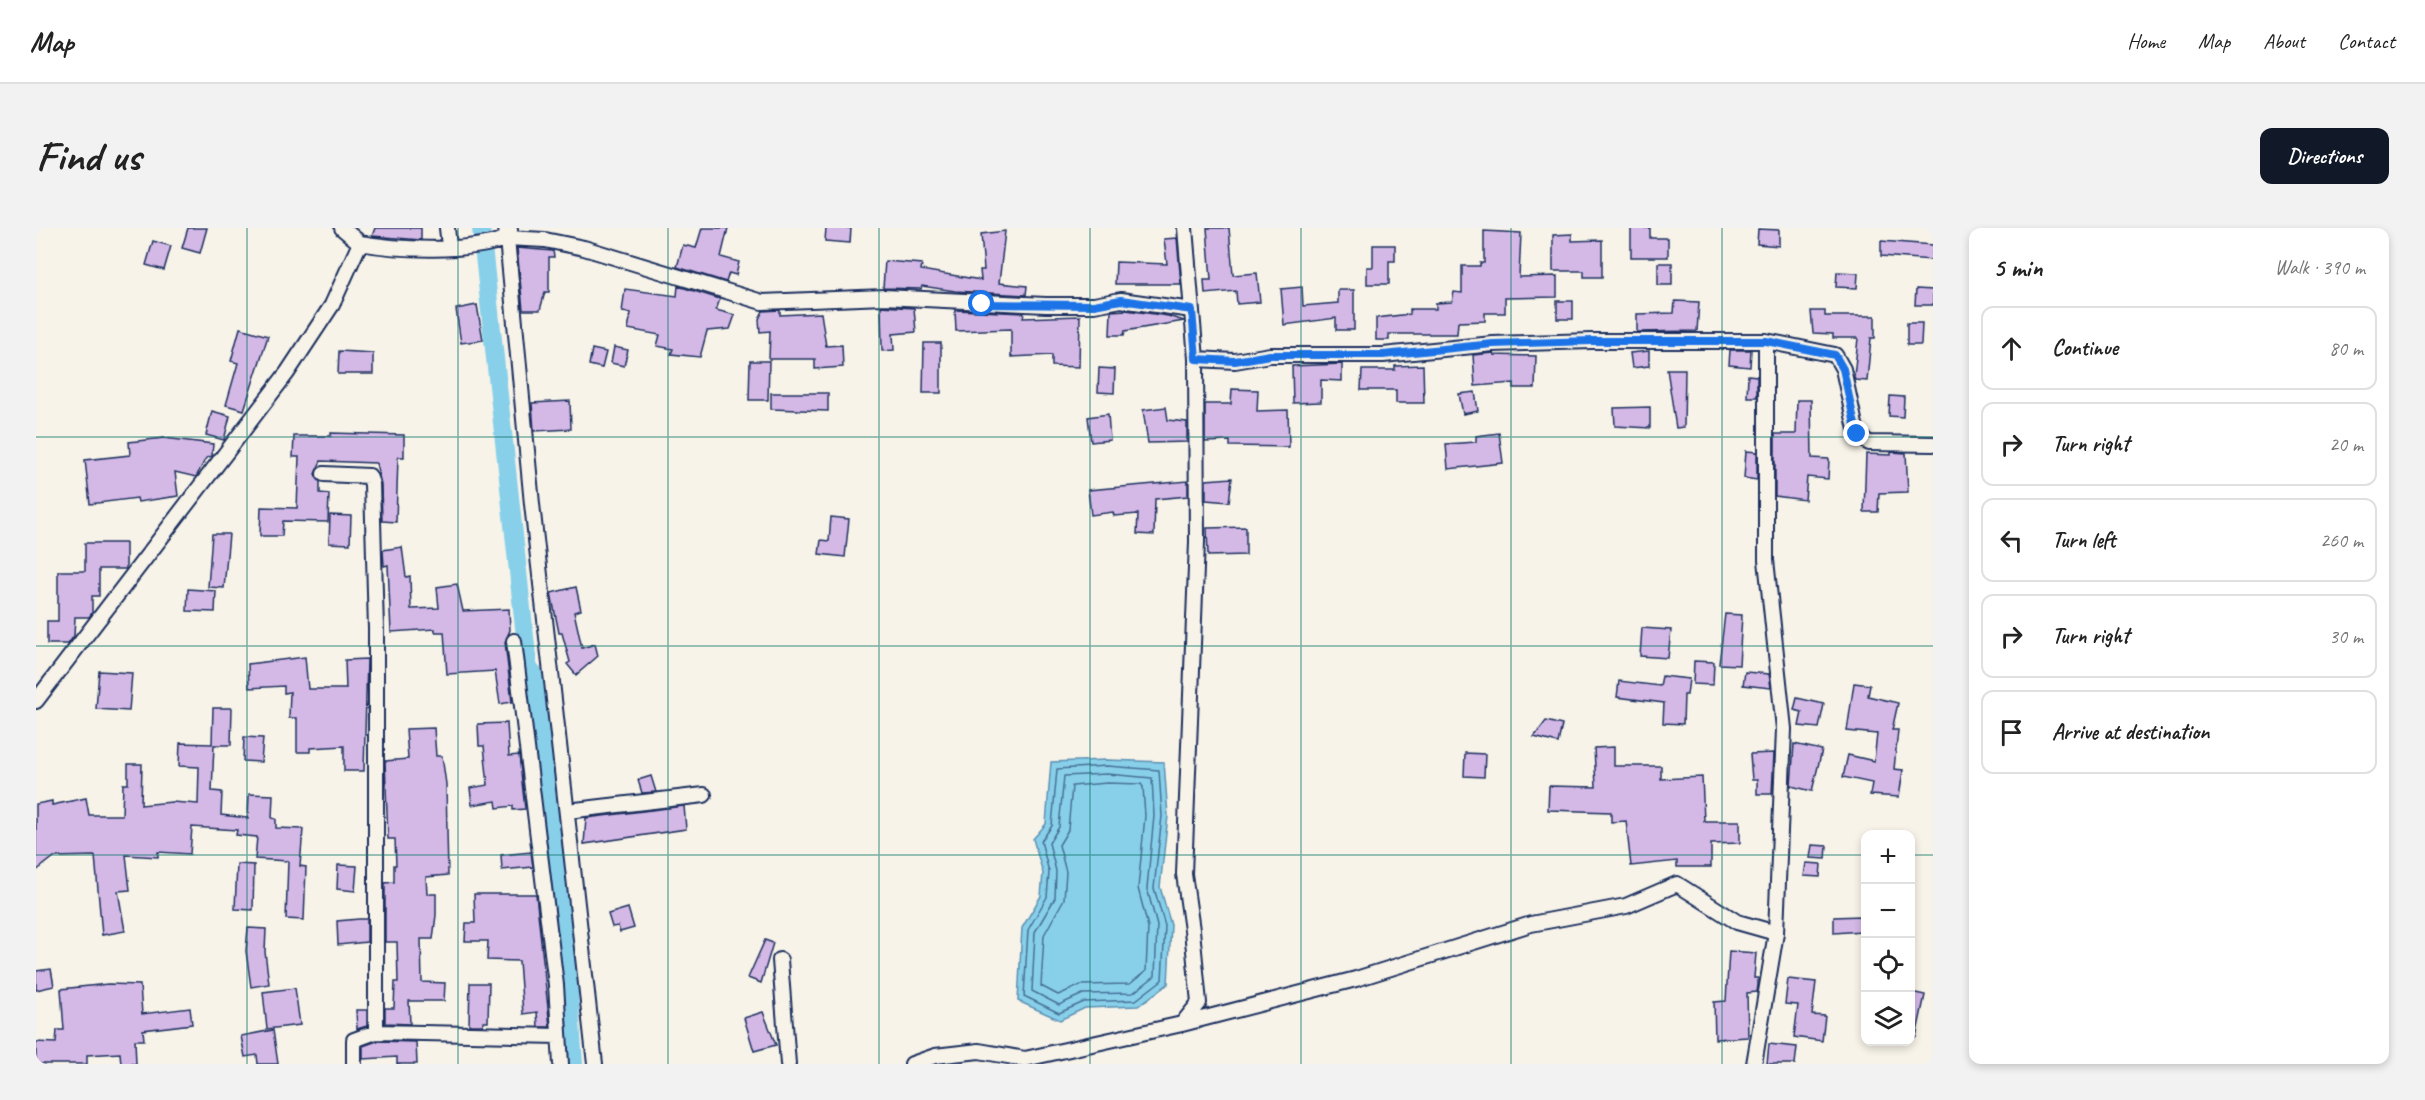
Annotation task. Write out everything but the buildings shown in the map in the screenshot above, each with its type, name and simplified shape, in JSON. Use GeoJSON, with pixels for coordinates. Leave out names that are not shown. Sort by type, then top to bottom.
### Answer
{"type":"FeatureCollection","features":[{"type":"Feature","properties":{"kind":"street"},"geometry":{"type":"LineString","coordinates":[[342,228],[360,243],[395,249],[464,246],[505,234],[545,240],[584,248],[762,302],[884,297],[1046,305],[1094,305],[1121,300],[1192,310]]}},
{"type":"Feature","properties":{"kind":"street"},"geometry":{"type":"LineString","coordinates":[[447,228],[449,246]]}},
{"type":"Feature","properties":{"kind":"street"},"geometry":{"type":"LineString","coordinates":[[1182,1024],[1198,1003],[1192,930],[1184,874],[1197,542],[1196,359],[1185,228]]}},
{"type":"Feature","properties":{"kind":"street"},"geometry":{"type":"LineString","coordinates":[[505,234],[532,504],[595,1064]]}},
{"type":"Feature","properties":{"kind":"street"},"geometry":{"type":"LineString","coordinates":[[36,701],[287,373],[332,305],[360,243]]}},
{"type":"Feature","properties":{"kind":"street"},"geometry":{"type":"LineString","coordinates":[[1196,359],[1235,361],[1270,355],[1383,355],[1493,344],[1766,341],[1835,355],[1843,369],[1857,434],[1869,442],[1933,444]]}},
{"type":"Feature","properties":{"kind":"street"},"geometry":{"type":"LineString","coordinates":[[1754,1064],[1776,933],[1784,729],[1766,560],[1766,341]]}},
{"type":"Feature","properties":{"kind":"street"},"geometry":{"type":"LineString","coordinates":[[324,474],[369,476],[372,484],[376,629],[376,1032]]}},
{"type":"Feature","properties":{"kind":"street"},"geometry":{"type":"LineString","coordinates":[[514,641],[556,985],[561,1064]]}},
{"type":"Feature","properties":{"kind":"street"},"geometry":{"type":"LineString","coordinates":[[567,811],[704,795]]}},
{"type":"Feature","properties":{"kind":"street"},"geometry":{"type":"LineString","coordinates":[[912,1064],[935,1056],[978,1051],[1019,1061],[1182,1024],[1356,979],[1531,924],[1626,906],[1677,884],[1737,922],[1776,933]]}},
{"type":"Feature","properties":{"kind":"street"},"geometry":{"type":"LineString","coordinates":[[780,960],[788,1064]]}},
{"type":"Feature","properties":{"kind":"street"},"geometry":{"type":"LineString","coordinates":[[354,1064],[354,1040],[376,1032],[560,1035]]}},
{"type":"Feature","properties":{"kind":"water"},"geometry":{"type":"Polygon","coordinates":[[[1107,760],[1164,762],[1168,816],[1160,887],[1171,925],[1168,984],[1138,1006],[1085,1008],[1060,1020],[1018,1001],[1022,928],[1041,896],[1043,873],[1033,839],[1046,824],[1051,762],[1107,760]]]}},
{"type":"Feature","properties":{"kind":"waterway"},"geometry":{"type":"LineString","coordinates":[[481,228],[530,683]]}},
{"type":"Feature","properties":{"kind":"waterway"},"geometry":{"type":"LineString","coordinates":[[533,672],[566,950],[574,1064]]}},
{"type":"Feature","properties":{"kind":"route"},"geometry":{"type":"LineString","coordinates":[[982,304],[1094,305],[1121,300],[1192,310],[1196,359],[1235,361],[1270,355],[1383,355],[1493,344],[1592,341],[1766,341],[1835,355],[1843,369],[1857,434]]}}]}
